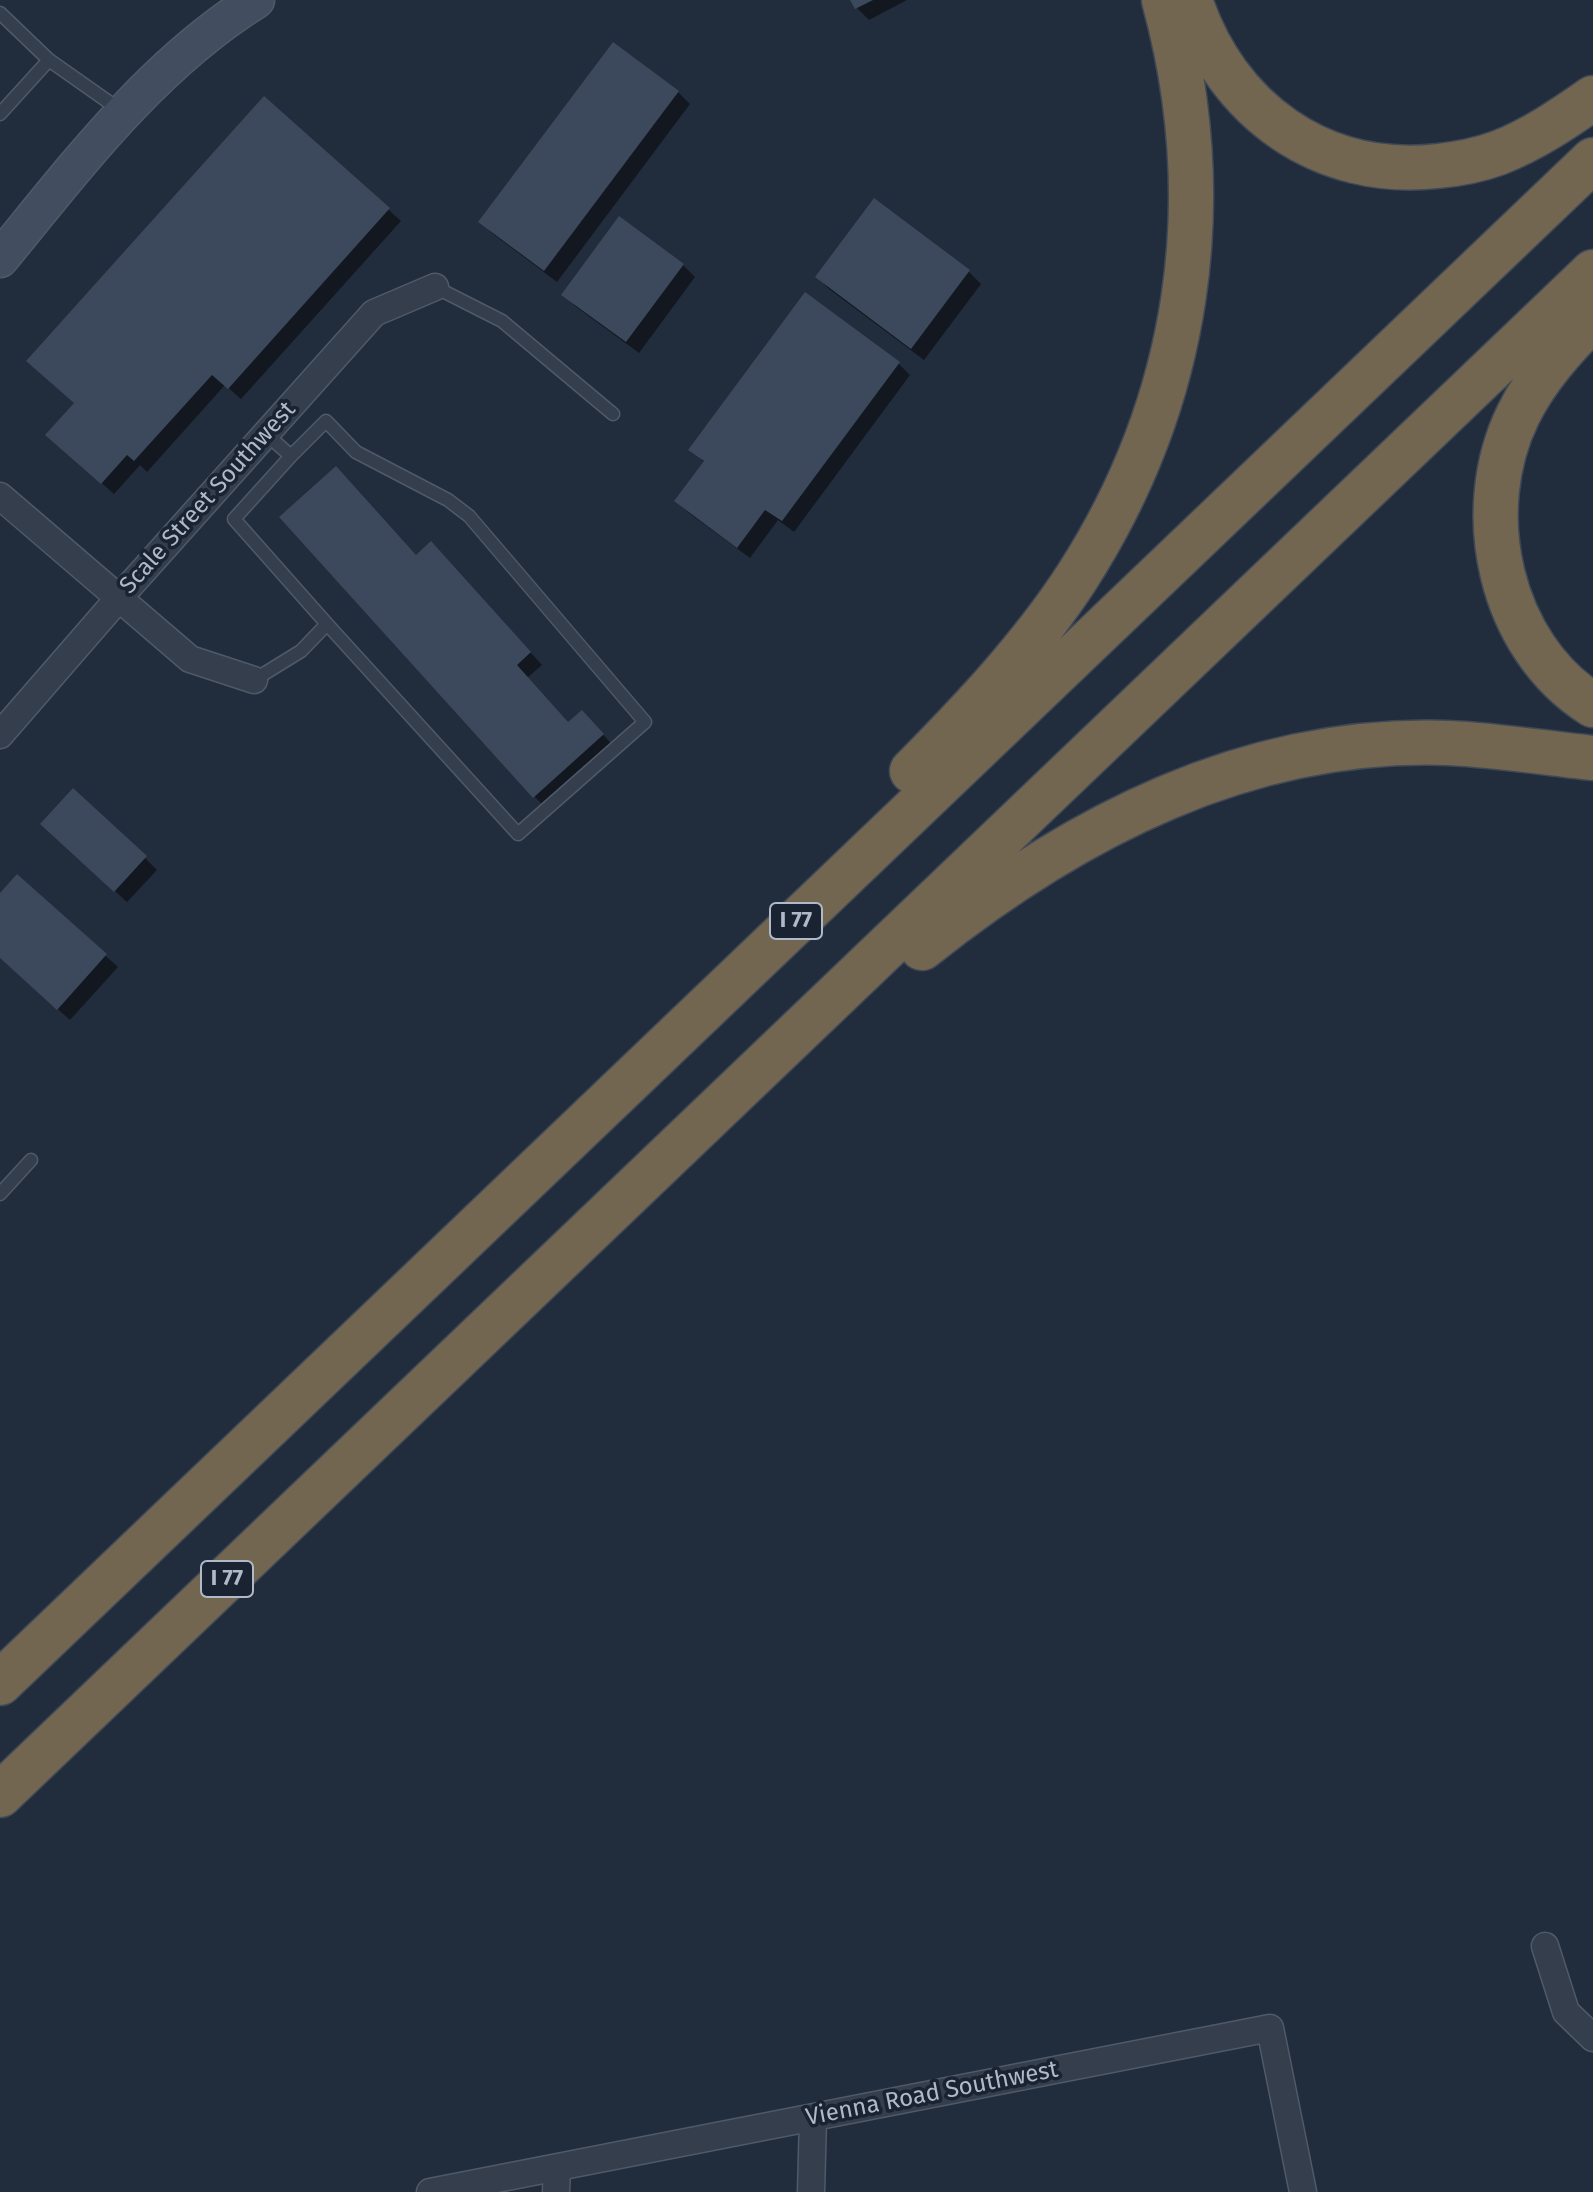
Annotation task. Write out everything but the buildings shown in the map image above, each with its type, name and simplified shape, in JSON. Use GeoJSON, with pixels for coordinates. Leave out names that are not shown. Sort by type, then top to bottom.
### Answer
{"type":"FeatureCollection","features":[{"type":"Feature","properties":{"kind":"highway"},"geometry":{"type":"LineString","coordinates":[[286,1409],[432,1246],[939,744],[1016,658],[1076,579],[1111,518],[1153,425],[1166,383],[1182,308],[1190,233],[1190,145],[1182,78],[1164,0]]}},
{"type":"Feature","properties":{"kind":"highway"},"geometry":{"type":"LineString","coordinates":[[1190,0],[1217,59],[1257,109],[1296,138],[1324,152],[1355,162],[1418,168],[1474,160],[1528,139],[1593,98]]}},
{"type":"Feature","properties":{"kind":"highway","name":"I 77"},"geometry":{"type":"LineString","coordinates":[[0,1683],[1593,160]]}},
{"type":"Feature","properties":{"kind":"highway","name":"I 77"},"geometry":{"type":"LineString","coordinates":[[0,1795],[1593,272]]}},
{"type":"Feature","properties":{"kind":"highway"},"geometry":{"type":"LineString","coordinates":[[1593,318],[1564,347],[1536,384],[1518,415],[1505,448],[1495,516],[1498,551],[1515,612],[1548,664],[1593,705]]}},
{"type":"Feature","properties":{"kind":"highway"},"geometry":{"type":"LineString","coordinates":[[454,1362],[532,1309],[909,958],[1023,875],[1092,833],[1163,798],[1204,782],[1244,769],[1325,752],[1447,743],[1593,758]]}},
{"type":"Feature","properties":{"kind":"street"},"geometry":{"type":"LineString","coordinates":[[0,259],[123,112],[193,45],[247,6]]}},
{"type":"Feature","properties":{"kind":"street","name":"Scale Street Southwest"},"geometry":{"type":"LineString","coordinates":[[0,735],[374,313],[435,287]]}},
{"type":"Feature","properties":{"kind":"street"},"geometry":{"type":"LineString","coordinates":[[0,496],[190,659],[254,680]]}},
{"type":"Feature","properties":{"kind":"street"},"geometry":{"type":"LineString","coordinates":[[1545,1946],[1566,2012],[1593,2038]]}},
{"type":"Feature","properties":{"kind":"street","name":"Vienna Road Southwest"},"geometry":{"type":"LineString","coordinates":[[430,2192],[556,2180],[813,2118],[1270,2028],[1303,2192]]}},
{"type":"Feature","properties":{"kind":"street"},"geometry":{"type":"LineString","coordinates":[[811,2192],[813,2118]]}},
{"type":"Feature","properties":{"kind":"lane"},"geometry":{"type":"LineString","coordinates":[[0,13],[49,60],[123,112]]}},
{"type":"Feature","properties":{"kind":"lane"},"geometry":{"type":"LineString","coordinates":[[0,114],[49,60]]}},
{"type":"Feature","properties":{"kind":"lane"},"geometry":{"type":"LineString","coordinates":[[435,287],[502,321],[613,414]]}},
{"type":"Feature","properties":{"kind":"lane"},"geometry":{"type":"LineString","coordinates":[[326,421],[356,452],[448,500],[469,516],[645,722],[518,834],[327,624],[234,519],[326,421]]}},
{"type":"Feature","properties":{"kind":"lane"},"geometry":{"type":"LineString","coordinates":[[266,434],[291,456]]}},
{"type":"Feature","properties":{"kind":"lane"},"geometry":{"type":"LineString","coordinates":[[254,680],[301,651],[327,624]]}},
{"type":"Feature","properties":{"kind":"lane"},"geometry":{"type":"LineString","coordinates":[[0,1194],[31,1160]]}}]}
